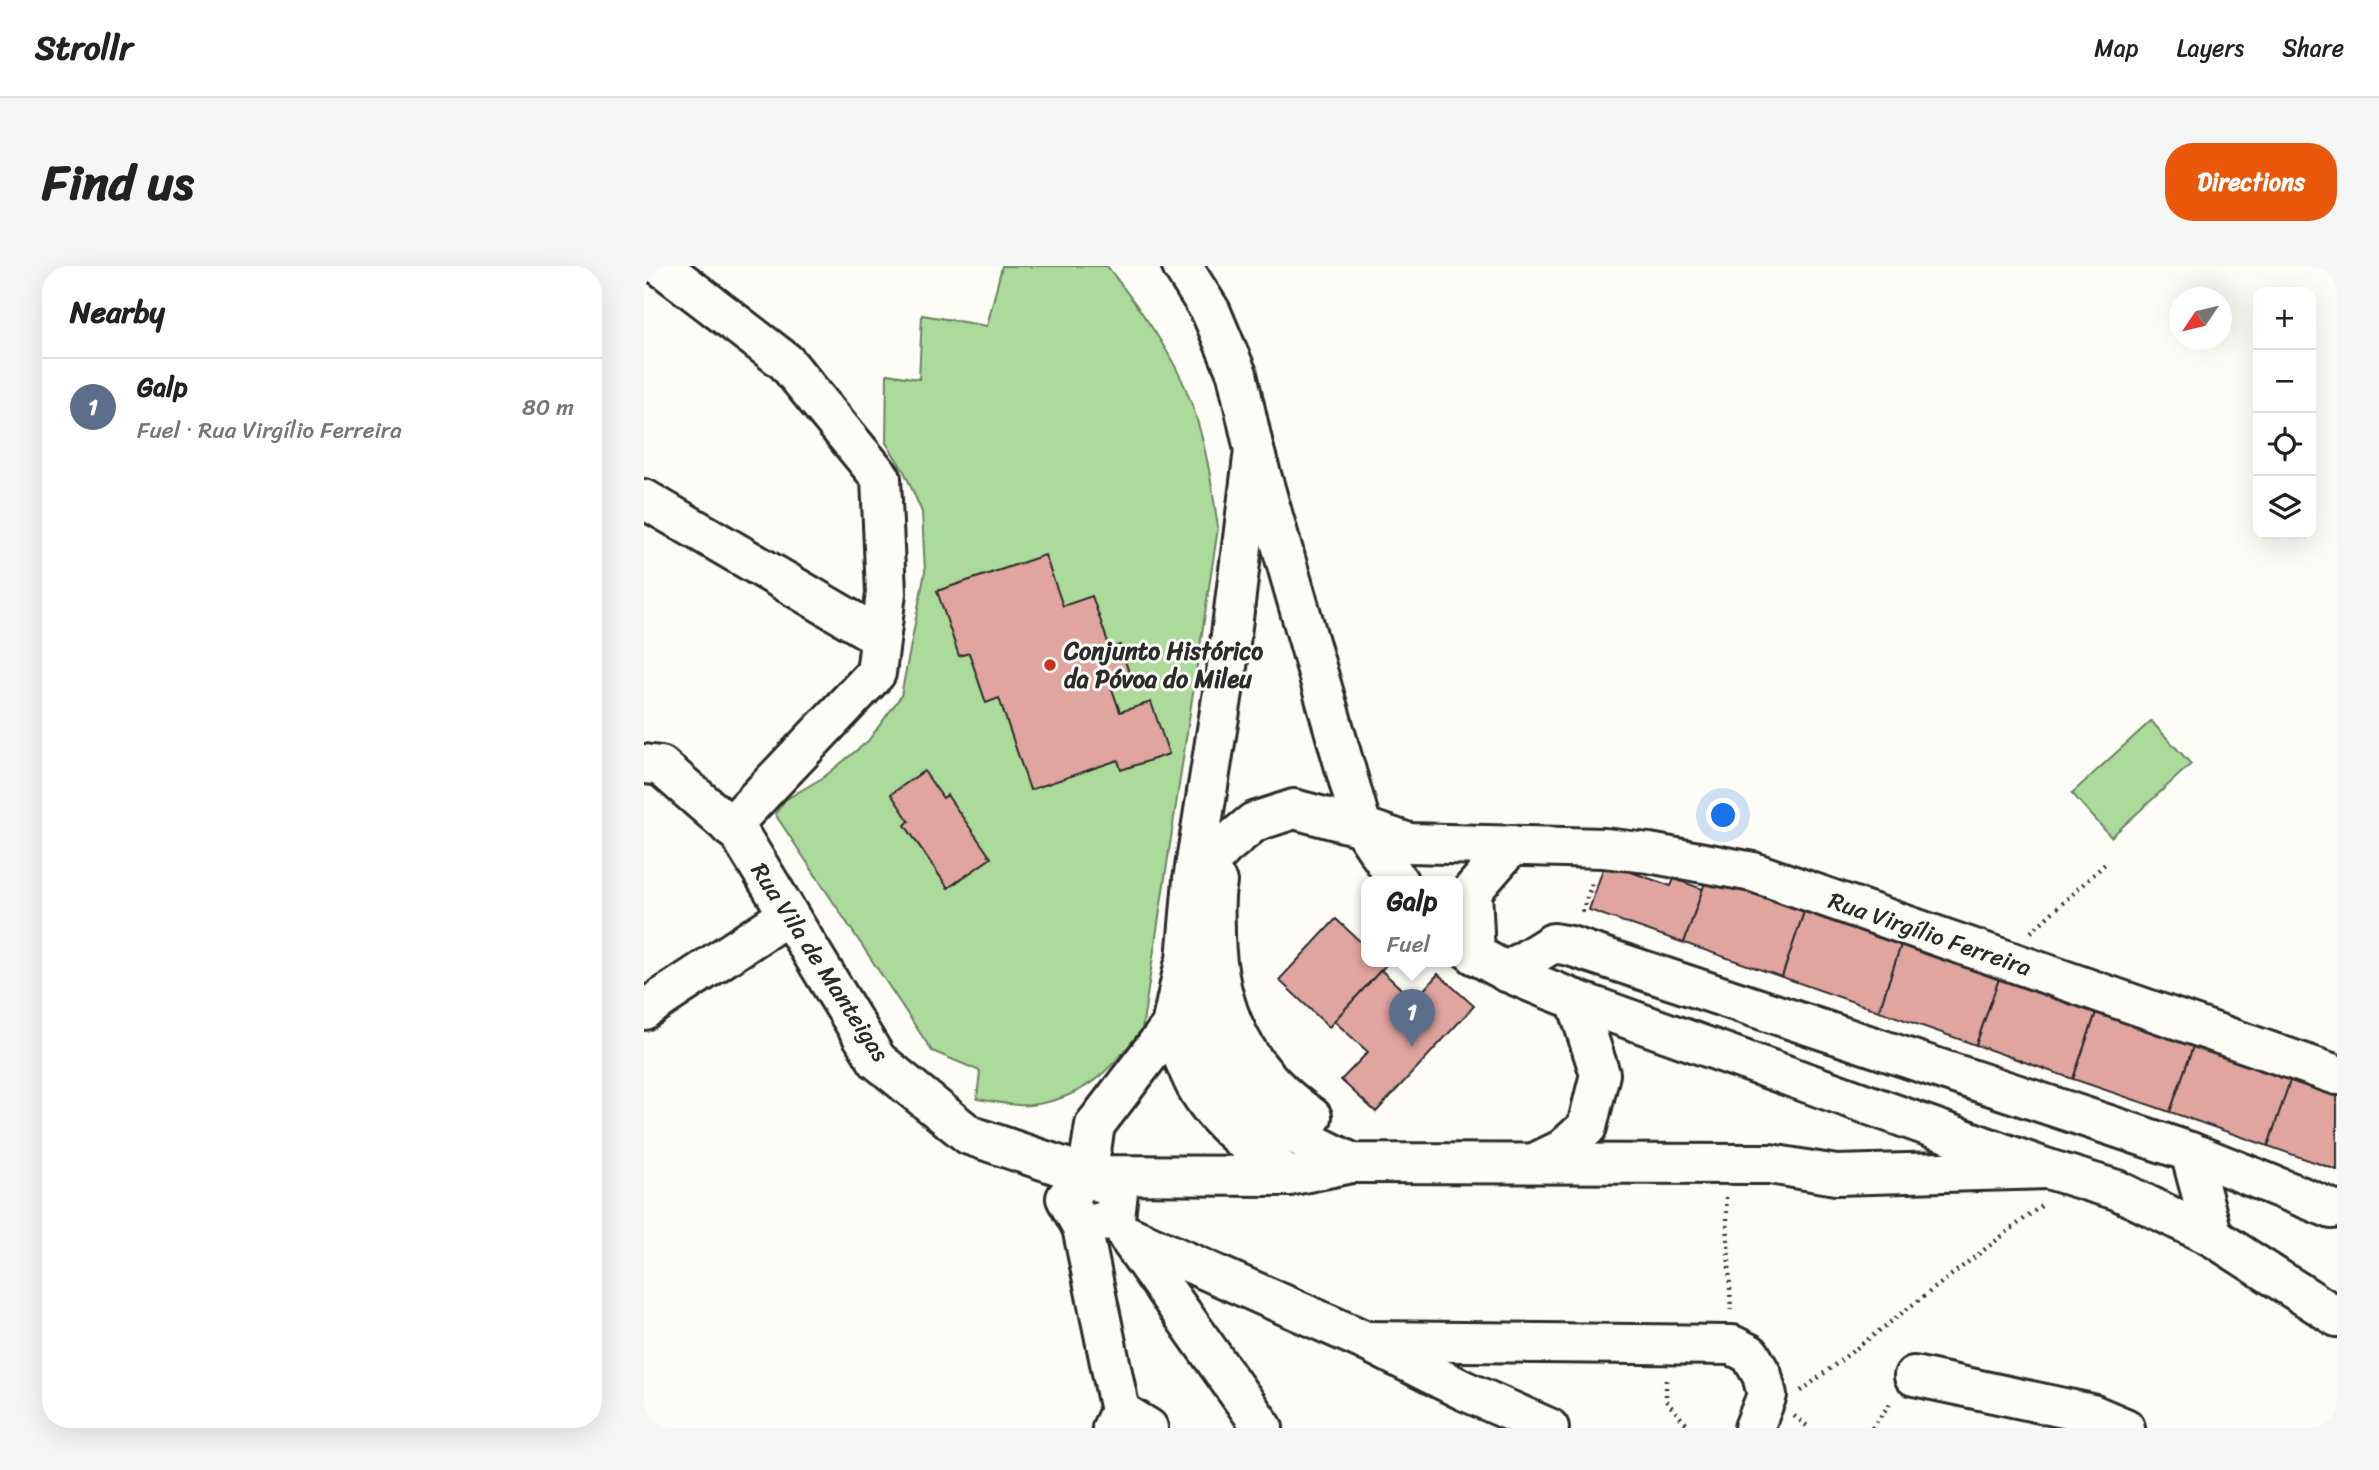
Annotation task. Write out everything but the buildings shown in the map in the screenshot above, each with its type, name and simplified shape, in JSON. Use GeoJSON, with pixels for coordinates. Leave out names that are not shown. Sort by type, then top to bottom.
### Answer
{"type":"FeatureCollection","features":[{"type":"Feature","properties":{"kind":"main road"},"geometry":{"type":"LineString","coordinates":[[661,266],[786,362],[880,478],[886,593],[876,673],[730,827]]}},
{"type":"Feature","properties":{"kind":"main road"},"geometry":{"type":"LineString","coordinates":[[1182,266],[1210,312],[1237,374],[1254,450],[1362,827],[1395,876]]}},
{"type":"Feature","properties":{"kind":"main road"},"geometry":{"type":"LineString","coordinates":[[1254,450],[1227,667],[1193,880],[1186,960],[1171,1026],[1095,1125],[1087,1175],[1066,1198],[1108,1227],[1366,1341],[1463,1390],[1549,1428]]}},
{"type":"Feature","properties":{"kind":"main road"},"geometry":{"type":"LineString","coordinates":[[644,499],[880,638]]}},
{"type":"Feature","properties":{"kind":"main road","name":"Rua Vila de Manteigas"},"geometry":{"type":"LineString","coordinates":[[644,764],[661,766],[740,835],[877,1060],[969,1135],[1087,1175],[1289,1176],[1352,1163]]}},
{"type":"Feature","properties":{"kind":"main road","name":"Rua Virgílio Ferreira"},"geometry":{"type":"LineString","coordinates":[[1193,880],[1225,846],[1254,822],[1294,809],[1409,843],[1604,848],[1649,853],[1753,872],[2337,1075]]}},
{"type":"Feature","properties":{"kind":"main road"},"geometry":{"type":"LineString","coordinates":[[1480,956],[1472,891],[1512,845]]}},
{"type":"Feature","properties":{"kind":"main road"},"geometry":{"type":"LineString","coordinates":[[1225,846],[1214,896],[1216,955],[1227,1012],[1247,1055],[1288,1100],[1328,1128],[1398,1163]]}},
{"type":"Feature","properties":{"kind":"main road"},"geometry":{"type":"LineString","coordinates":[[644,1010],[788,915]]}},
{"type":"Feature","properties":{"kind":"main road"},"geometry":{"type":"LineString","coordinates":[[1480,956],[1553,943],[1570,946],[2190,1152],[2332,1209]]}},
{"type":"Feature","properties":{"kind":"main road"},"geometry":{"type":"LineString","coordinates":[[1480,956],[1576,1000],[2063,1174],[2117,1190],[2213,1237],[2337,1317]]}},
{"type":"Feature","properties":{"kind":"main road"},"geometry":{"type":"LineString","coordinates":[[1186,960],[1204,1028],[1240,1092],[1292,1133],[1352,1163],[1770,1164],[1836,1175]]}},
{"type":"Feature","properties":{"kind":"main road"},"geometry":{"type":"LineString","coordinates":[[1534,1163],[1563,1149],[1587,1127],[1600,1074],[1576,1000]]}},
{"type":"Feature","properties":{"kind":"main road"},"geometry":{"type":"LineString","coordinates":[[1171,1026],[1197,1088],[1227,1126],[1252,1149],[1289,1176],[1345,1188],[1768,1185],[1836,1175],[2063,1174]]}},
{"type":"Feature","properties":{"kind":"main road"},"geometry":{"type":"LineString","coordinates":[[2190,1152],[2213,1237]]}},
{"type":"Feature","properties":{"kind":"main road"},"geometry":{"type":"LineString","coordinates":[[1108,1227],[1127,1422]]}},
{"type":"Feature","properties":{"kind":"main road"},"geometry":{"type":"LineString","coordinates":[[1108,1227],[1264,1428]]}},
{"type":"Feature","properties":{"kind":"main road"},"geometry":{"type":"LineString","coordinates":[[1366,1341],[1732,1345],[1750,1354],[1762,1375],[1767,1395],[1754,1428]]}},
{"type":"Feature","properties":{"kind":"main road"},"geometry":{"type":"LineString","coordinates":[[1914,1376],[2092,1415],[2125,1428]]}},
{"type":"Feature","properties":{"kind":"path"},"geometry":{"type":"LineString","coordinates":[[1570,946],[1604,848]]}},
{"type":"Feature","properties":{"kind":"path"},"geometry":{"type":"LineString","coordinates":[[2002,959],[2105,864]]}},
{"type":"Feature","properties":{"kind":"path"},"geometry":{"type":"LineString","coordinates":[[1792,1400],[2063,1174]]}},
{"type":"Feature","properties":{"kind":"path"},"geometry":{"type":"LineString","coordinates":[[1726,1185],[1732,1345]]}},
{"type":"Feature","properties":{"kind":"path"},"geometry":{"type":"LineString","coordinates":[[1667,1345],[1666,1401],[1690,1428]]}},
{"type":"Feature","properties":{"kind":"path"},"geometry":{"type":"LineString","coordinates":[[1793,1415],[1810,1428]]}},
{"type":"Feature","properties":{"kind":"green space"},"geometry":{"type":"Polygon","coordinates":[[[1002,266],[1107,266],[1154,331],[1184,384],[1205,449],[1218,528],[1142,1029],[1095,1080],[1049,1102],[1024,1105],[977,1099],[980,1071],[932,1051],[775,814],[785,800],[824,777],[868,741],[901,696],[925,572],[922,512],[904,471],[886,443],[887,374],[919,379],[922,315],[987,326],[1002,266]]]}},
{"type":"Feature","properties":{"kind":"green space"},"geometry":{"type":"Polygon","coordinates":[[[2151,721],[2191,764],[2111,837],[2072,793],[2151,721]]]}},
{"type":"Feature","properties":{"kind":"place","name":"Conjunto Histórico da Póvoa do Mileu"},"geometry":{"type":"Point","coordinates":[1050,665]}},
{"type":"Feature","properties":{"kind":"place","name":"Galp"},"geometry":{"type":"Point","coordinates":[1412,1047]}}]}
